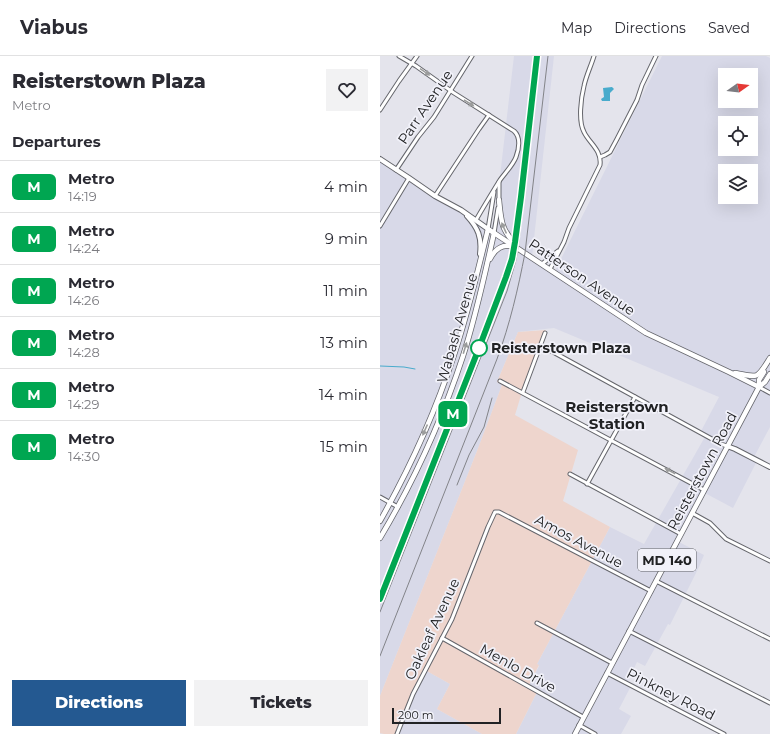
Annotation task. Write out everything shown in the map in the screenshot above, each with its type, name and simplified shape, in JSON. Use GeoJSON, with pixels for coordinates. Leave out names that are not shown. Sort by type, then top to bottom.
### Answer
{"type":"FeatureCollection","features":[{"type":"Feature","properties":{"kind":"main road","name":"Patterson Avenue"},"geometry":{"type":"LineString","coordinates":[[380,159],[435,196],[461,210],[646,333],[759,387]]}},
{"type":"Feature","properties":{"kind":"main road"},"geometry":{"type":"LineString","coordinates":[[499,200],[503,228],[510,239],[522,251]]}},
{"type":"Feature","properties":{"kind":"main road"},"geometry":{"type":"LineString","coordinates":[[461,210],[479,232],[481,240],[478,271]]}},
{"type":"Feature","properties":{"kind":"main road","name":"Wabash Avenue"},"geometry":{"type":"LineString","coordinates":[[380,521],[415,453],[442,390],[454,355],[478,271],[488,229]]}},
{"type":"Feature","properties":{"kind":"main road","name":"Wabash Avenue"},"geometry":{"type":"LineString","coordinates":[[380,538],[398,507],[424,455],[448,398],[463,356],[494,233]]}},
{"type":"Feature","properties":{"kind":"main road"},"geometry":{"type":"LineString","coordinates":[[485,272],[493,254],[499,248],[508,246],[522,251]]}},
{"type":"Feature","properties":{"kind":"main road"},"geometry":{"type":"LineString","coordinates":[[729,372],[756,376],[762,372],[770,358]]}},
{"type":"Feature","properties":{"kind":"main road","name":"Reisterstown Road"},"geometry":{"type":"LineString","coordinates":[[759,387],[759,380],[770,362]]}},
{"type":"Feature","properties":{"kind":"main road","name":"Reisterstown Road"},"geometry":{"type":"LineString","coordinates":[[575,734],[727,446],[759,387],[765,382],[770,374]]}},
{"type":"Feature","properties":{"kind":"main road"},"geometry":{"type":"LineString","coordinates":[[727,446],[770,467]]}},
{"type":"Feature","properties":{"kind":"street"},"geometry":{"type":"LineString","coordinates":[[399,56],[518,135],[519,140],[516,157],[476,220]]}},
{"type":"Feature","properties":{"kind":"street"},"geometry":{"type":"LineString","coordinates":[[380,110],[417,56]]}},
{"type":"Feature","properties":{"kind":"street","name":"Parr Avenue"},"geometry":{"type":"LineString","coordinates":[[396,170],[418,136],[434,117],[472,56]]}},
{"type":"Feature","properties":{"kind":"street"},"geometry":{"type":"LineString","coordinates":[[550,269],[599,168],[600,157],[597,150],[584,132],[580,116],[584,86],[594,56]]}},
{"type":"Feature","properties":{"kind":"street"},"geometry":{"type":"LineString","coordinates":[[600,157],[610,152],[637,100],[642,85],[656,56]]}},
{"type":"Feature","properties":{"kind":"street"},"geometry":{"type":"LineString","coordinates":[[435,196],[489,115]]}},
{"type":"Feature","properties":{"kind":"street"},"geometry":{"type":"LineString","coordinates":[[380,226],[409,178]]}},
{"type":"Feature","properties":{"kind":"street","name":"Wabash Avenue"},"geometry":{"type":"LineString","coordinates":[[494,233],[500,182]]}},
{"type":"Feature","properties":{"kind":"street","name":"Wabash Avenue"},"geometry":{"type":"LineString","coordinates":[[488,229],[494,190]]}},
{"type":"Feature","properties":{"kind":"street"},"geometry":{"type":"LineString","coordinates":[[542,264],[560,250]]}},
{"type":"Feature","properties":{"kind":"street"},"geometry":{"type":"LineString","coordinates":[[522,392],[545,333]]}},
{"type":"Feature","properties":{"kind":"street"},"geometry":{"type":"LineString","coordinates":[[540,347],[553,352],[727,446]]}},
{"type":"Feature","properties":{"kind":"street"},"geometry":{"type":"LineString","coordinates":[[500,381],[704,490]]}},
{"type":"Feature","properties":{"kind":"street"},"geometry":{"type":"LineString","coordinates":[[759,387],[770,393]]}},
{"type":"Feature","properties":{"kind":"street"},"geometry":{"type":"LineString","coordinates":[[587,484],[635,397]]}},
{"type":"Feature","properties":{"kind":"street"},"geometry":{"type":"LineString","coordinates":[[570,474],[681,534]]}},
{"type":"Feature","properties":{"kind":"street"},"geometry":{"type":"LineString","coordinates":[[380,497],[398,507]]}},
{"type":"Feature","properties":{"kind":"street","name":"Amos Avenue"},"geometry":{"type":"LineString","coordinates":[[497,512],[549,537],[651,591]]}},
{"type":"Feature","properties":{"kind":"street","name":"Oakleaf Avenue"},"geometry":{"type":"LineString","coordinates":[[397,734],[413,694],[455,613],[494,514],[497,512]]}},
{"type":"Feature","properties":{"kind":"street"},"geometry":{"type":"LineString","coordinates":[[692,513],[710,523],[726,539],[770,561]]}},
{"type":"Feature","properties":{"kind":"street"},"geometry":{"type":"LineString","coordinates":[[656,581],[770,639]]}},
{"type":"Feature","properties":{"kind":"street","name":"Pinkney Road"},"geometry":{"type":"LineString","coordinates":[[537,623],[612,663]]}},
{"type":"Feature","properties":{"kind":"street"},"geometry":{"type":"LineString","coordinates":[[629,631],[770,703]]}},
{"type":"Feature","properties":{"kind":"street","name":"Menlo Drive"},"geometry":{"type":"LineString","coordinates":[[442,638],[583,718]]}},
{"type":"Feature","properties":{"kind":"street","name":"Pinkney Road"},"geometry":{"type":"LineString","coordinates":[[607,673],[724,734]]}},
{"type":"Feature","properties":{"kind":"street"},"geometry":{"type":"LineString","coordinates":[[579,725],[595,734]]}},
{"type":"Feature","properties":{"kind":"shaded area"},"geometry":{"type":"Polygon","coordinates":[[[514,56],[554,56],[532,257],[554,273],[662,56],[766,56],[770,58],[770,427],[753,459],[757,461],[733,508],[703,492],[677,541],[704,555],[670,625],[668,624],[645,666],[637,662],[627,683],[631,686],[619,709],[631,716],[621,734],[516,734],[537,692],[528,687],[539,666],[537,664],[610,527],[644,544],[706,435],[700,433],[719,397],[554,328],[518,332],[497,382],[502,385],[477,451],[380,696],[380,157],[491,230],[494,220],[514,56]]]}},
{"type":"Feature","properties":{"kind":"shaded area"},"geometry":{"type":"Polygon","coordinates":[[[546,330],[522,392],[515,415],[578,450],[563,501],[610,527],[537,664],[539,665],[528,687],[537,692],[516,734],[482,734],[437,709],[450,684],[425,670],[413,694],[398,734],[380,733],[380,696],[502,385],[497,382],[518,332],[546,330]]]}},
{"type":"Feature","properties":{"kind":"shaded area"},"geometry":{"type":"Polygon","coordinates":[[[425,670],[450,684],[437,709],[482,734],[398,734],[413,694],[425,670]]]}},
{"type":"Feature","properties":{"kind":"water"},"geometry":{"type":"Polygon","coordinates":[[[612,87],[614,89],[610,93],[610,101],[602,101],[601,99],[604,97],[603,88],[612,87]]]}},
{"type":"Feature","properties":{"kind":"waterway"},"geometry":{"type":"LineString","coordinates":[[380,366],[415,369]]}},
{"type":"Feature","properties":{"kind":"railway"},"geometry":{"type":"LineString","coordinates":[[380,612],[507,291],[516,260],[540,56]]}},
{"type":"Feature","properties":{"kind":"railway"},"geometry":{"type":"LineString","coordinates":[[380,656],[497,359],[510,320],[525,253],[548,56]]}},
{"type":"Feature","properties":{"kind":"railway"},"geometry":{"type":"LineString","coordinates":[[457,485],[469,455],[484,427],[492,398]]}},
{"type":"Feature","properties":{"kind":"metro line","name":"M"},"geometry":{"type":"LineString","coordinates":[[380,599],[479,348],[512,259],[521,197],[537,56]]}},
{"type":"Feature","properties":{"kind":"place","name":"Reisterstown Plaza"},"geometry":{"type":"Point","coordinates":[479,348]}},
{"type":"Feature","properties":{"kind":"district","name":"Reisterstown Station"},"geometry":{"type":"Point","coordinates":[617,416]}}]}
